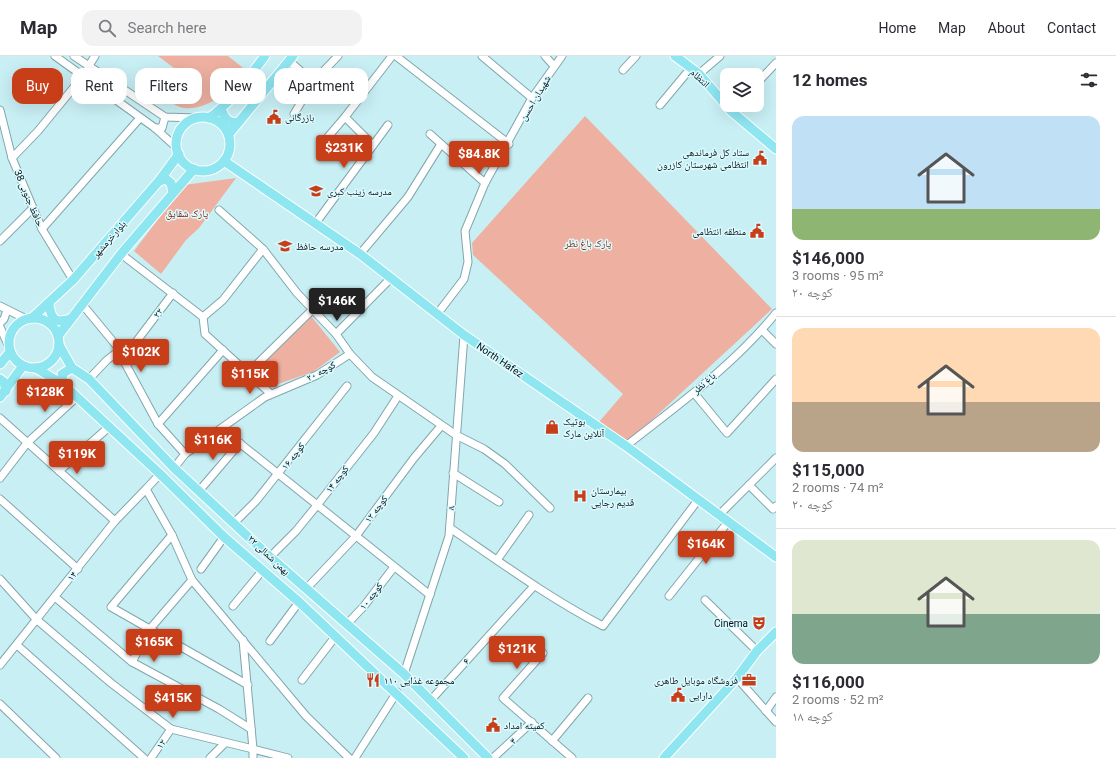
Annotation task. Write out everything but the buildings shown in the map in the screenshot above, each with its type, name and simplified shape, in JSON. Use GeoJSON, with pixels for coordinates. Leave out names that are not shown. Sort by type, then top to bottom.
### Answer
{"type":"FeatureCollection","features":[{"type":"Feature","properties":{"kind":"main road"},"geometry":{"type":"LineString","coordinates":[[209,118],[221,109],[245,82],[265,56]]}},
{"type":"Feature","properties":{"kind":"main road","name":"انتظام"},"geometry":{"type":"LineString","coordinates":[[675,56],[690,69],[699,74],[720,94]]}},
{"type":"Feature","properties":{"kind":"main road"},"geometry":{"type":"LineString","coordinates":[[229,134],[291,58]]}},
{"type":"Feature","properties":{"kind":"main road"},"geometry":{"type":"LineString","coordinates":[[221,109],[227,121],[232,123],[239,122]]}},
{"type":"Feature","properties":{"kind":"main road","name":"انتظام"},"geometry":{"type":"LineString","coordinates":[[739,112],[775,144]]}},
{"type":"Feature","properties":{"kind":"main road"},"geometry":{"type":"LineString","coordinates":[[196,118],[209,118],[221,123],[229,134],[230,149],[224,161],[210,170],[194,169],[185,163],[178,151],[177,142],[181,130],[190,121],[196,118]]}},
{"type":"Feature","properties":{"kind":"main road","name":"بلوارخرمشهر"},"geometry":{"type":"LineString","coordinates":[[29,318],[49,304],[73,280],[159,181],[178,151]]}},
{"type":"Feature","properties":{"kind":"main road","name":"North Hafez"},"geometry":{"type":"LineString","coordinates":[[224,161],[360,254],[390,279],[464,335],[626,446],[776,557]]}},
{"type":"Feature","properties":{"kind":"main road","name":"بلوارخرمشهر"},"geometry":{"type":"LineString","coordinates":[[58,340],[70,319],[121,254],[194,169]]}},
{"type":"Feature","properties":{"kind":"main road"},"geometry":{"type":"LineString","coordinates":[[159,181],[166,179],[171,182],[173,194]]}},
{"type":"Feature","properties":{"kind":"main road"},"geometry":{"type":"LineString","coordinates":[[49,304],[50,312],[54,319],[60,322],[70,319]]}},
{"type":"Feature","properties":{"kind":"main road"},"geometry":{"type":"LineString","coordinates":[[29,318],[38,318],[50,324],[58,340],[53,359],[48,364],[36,368],[23,366],[13,358],[9,349],[9,338],[13,329],[29,318]]}},
{"type":"Feature","properties":{"kind":"main road","name":"۲۲ بهمن شمالی"},"geometry":{"type":"LineString","coordinates":[[58,340],[72,368],[89,379],[174,468],[270,557],[404,674],[488,758]]}},
{"type":"Feature","properties":{"kind":"main road"},"geometry":{"type":"LineString","coordinates":[[0,364],[9,349]]}},
{"type":"Feature","properties":{"kind":"main road"},"geometry":{"type":"LineString","coordinates":[[3,394],[23,366]]}},
{"type":"Feature","properties":{"kind":"main road","name":"۲۲ بهمن شمالی"},"geometry":{"type":"LineString","coordinates":[[36,368],[64,385],[109,426],[224,537],[299,602],[335,637],[397,692],[464,758]]}},
{"type":"Feature","properties":{"kind":"main road"},"geometry":{"type":"LineString","coordinates":[[64,385],[62,374],[72,368]]}},
{"type":"Feature","properties":{"kind":"main road"},"geometry":{"type":"LineString","coordinates":[[0,379],[4,382],[3,394]]}},
{"type":"Feature","properties":{"kind":"main road"},"geometry":{"type":"LineString","coordinates":[[664,758],[737,678],[757,651],[776,632]]}},
{"type":"Feature","properties":{"kind":"street"},"geometry":{"type":"LineString","coordinates":[[55,56],[72,68]]}},
{"type":"Feature","properties":{"kind":"street"},"geometry":{"type":"LineString","coordinates":[[74,56],[88,67],[165,117],[196,118]]}},
{"type":"Feature","properties":{"kind":"street"},"geometry":{"type":"LineString","coordinates":[[88,67],[95,56]]}},
{"type":"Feature","properties":{"kind":"street"},"geometry":{"type":"LineString","coordinates":[[326,68],[338,56]]}},
{"type":"Feature","properties":{"kind":"street"},"geometry":{"type":"LineString","coordinates":[[321,145],[345,117],[392,56]]}},
{"type":"Feature","properties":{"kind":"street"},"geometry":{"type":"LineString","coordinates":[[396,56],[509,144]]}},
{"type":"Feature","properties":{"kind":"street"},"geometry":{"type":"LineString","coordinates":[[482,56],[532,98]]}},
{"type":"Feature","properties":{"kind":"street"},"geometry":{"type":"LineString","coordinates":[[545,56],[554,66]]}},
{"type":"Feature","properties":{"kind":"street","name":"شهیدان احسن"},"geometry":{"type":"LineString","coordinates":[[438,314],[464,278],[468,262],[465,231],[485,183],[509,144],[532,98],[562,56]]}},
{"type":"Feature","properties":{"kind":"street"},"geometry":{"type":"LineString","coordinates":[[623,70],[636,56]]}},
{"type":"Feature","properties":{"kind":"street"},"geometry":{"type":"LineString","coordinates":[[699,74],[720,56]]}},
{"type":"Feature","properties":{"kind":"street"},"geometry":{"type":"LineString","coordinates":[[291,58],[300,68]]}},
{"type":"Feature","properties":{"kind":"street"},"geometry":{"type":"LineString","coordinates":[[764,76],[776,63]]}},
{"type":"Feature","properties":{"kind":"street"},"geometry":{"type":"LineString","coordinates":[[660,105],[690,69]]}},
{"type":"Feature","properties":{"kind":"street"},"geometry":{"type":"LineString","coordinates":[[12,158],[38,131],[71,91]]}},
{"type":"Feature","properties":{"kind":"street"},"geometry":{"type":"LineString","coordinates":[[121,104],[155,128],[178,151]]}},
{"type":"Feature","properties":{"kind":"street"},"geometry":{"type":"LineString","coordinates":[[294,114],[300,104]]}},
{"type":"Feature","properties":{"kind":"street","name":"حافظ جنوبی 38"},"geometry":{"type":"LineString","coordinates":[[0,110],[2,123],[12,158],[42,229],[73,280]]}},
{"type":"Feature","properties":{"kind":"street"},"geometry":{"type":"LineString","coordinates":[[155,128],[162,128],[165,117]]}},
{"type":"Feature","properties":{"kind":"street"},"geometry":{"type":"LineString","coordinates":[[345,117],[373,145]]}},
{"type":"Feature","properties":{"kind":"street"},"geometry":{"type":"LineString","coordinates":[[42,229],[140,118]]}},
{"type":"Feature","properties":{"kind":"street"},"geometry":{"type":"LineString","coordinates":[[315,224],[388,125]]}},
{"type":"Feature","properties":{"kind":"street"},"geometry":{"type":"LineString","coordinates":[[430,134],[485,183]]}},
{"type":"Feature","properties":{"kind":"street"},"geometry":{"type":"LineString","coordinates":[[360,254],[408,197],[441,144]]}},
{"type":"Feature","properties":{"kind":"street"},"geometry":{"type":"LineString","coordinates":[[0,241],[33,208]]}},
{"type":"Feature","properties":{"kind":"street"},"geometry":{"type":"LineString","coordinates":[[219,210],[263,249],[312,310],[336,334],[350,354],[372,377],[441,426],[484,449],[505,464],[550,508]]}},
{"type":"Feature","properties":{"kind":"street"},"geometry":{"type":"LineString","coordinates":[[203,317],[223,300],[263,249]]}},
{"type":"Feature","properties":{"kind":"street"},"geometry":{"type":"LineString","coordinates":[[121,254],[203,317],[204,334],[271,394]]}},
{"type":"Feature","properties":{"kind":"street"},"geometry":{"type":"LineString","coordinates":[[336,334],[390,279]]}},
{"type":"Feature","properties":{"kind":"street","name":"۲۲"},"geometry":{"type":"LineString","coordinates":[[89,379],[107,360],[120,350],[136,342],[173,293]]}},
{"type":"Feature","properties":{"kind":"street"},"geometry":{"type":"LineString","coordinates":[[82,304],[120,350],[125,363],[158,424],[186,454]]}},
{"type":"Feature","properties":{"kind":"street"},"geometry":{"type":"LineString","coordinates":[[0,306],[29,318]]}},
{"type":"Feature","properties":{"kind":"street"},"geometry":{"type":"LineString","coordinates":[[0,323],[4,319],[7,310]]}},
{"type":"Feature","properties":{"kind":"street"},"geometry":{"type":"LineString","coordinates":[[248,373],[312,310]]}},
{"type":"Feature","properties":{"kind":"street","name":"باغ نظر"},"geometry":{"type":"LineString","coordinates":[[626,446],[694,393],[762,330],[776,313]]}},
{"type":"Feature","properties":{"kind":"street"},"geometry":{"type":"LineString","coordinates":[[0,327],[9,349]]}},
{"type":"Feature","properties":{"kind":"street"},"geometry":{"type":"LineString","coordinates":[[762,330],[776,344]]}},
{"type":"Feature","properties":{"kind":"street","name":"۸"},"geometry":{"type":"LineString","coordinates":[[404,674],[449,536],[464,335]]}},
{"type":"Feature","properties":{"kind":"street"},"geometry":{"type":"LineString","coordinates":[[158,424],[222,350]]}},
{"type":"Feature","properties":{"kind":"street","name":"کوچه ۲۰"},"geometry":{"type":"LineString","coordinates":[[174,468],[186,454],[264,397],[317,375],[350,354]]}},
{"type":"Feature","properties":{"kind":"street"},"geometry":{"type":"LineString","coordinates":[[694,393],[727,433],[776,380]]}},
{"type":"Feature","properties":{"kind":"street","name":"کوچه ۱۶"},"geometry":{"type":"LineString","coordinates":[[234,523],[256,501],[279,474],[347,386]]}},
{"type":"Feature","properties":{"kind":"street","name":"کوچه ۱۴"},"geometry":{"type":"LineString","coordinates":[[270,557],[296,531],[318,504],[374,433],[398,396]]}},
{"type":"Feature","properties":{"kind":"street"},"geometry":{"type":"LineString","coordinates":[[0,478],[27,443],[77,397]]}},
{"type":"Feature","properties":{"kind":"street"},"geometry":{"type":"LineString","coordinates":[[0,418],[115,521]]}},
{"type":"Feature","properties":{"kind":"street"},"geometry":{"type":"LineString","coordinates":[[59,471],[109,426]]}},
{"type":"Feature","properties":{"kind":"street","name":"کوچه ۱۲"},"geometry":{"type":"LineString","coordinates":[[306,589],[356,536],[414,458],[441,426]]}},
{"type":"Feature","properties":{"kind":"street"},"geometry":{"type":"LineString","coordinates":[[222,429],[318,504],[430,595]]}},
{"type":"Feature","properties":{"kind":"street"},"geometry":{"type":"LineString","coordinates":[[199,491],[240,443]]}},
{"type":"Feature","properties":{"kind":"street"},"geometry":{"type":"LineString","coordinates":[[719,515],[776,458]]}},
{"type":"Feature","properties":{"kind":"street"},"geometry":{"type":"LineString","coordinates":[[453,473],[499,502]]}},
{"type":"Feature","properties":{"kind":"street","name":"۱۴"},"geometry":{"type":"LineString","coordinates":[[0,665],[115,521],[160,474]]}},
{"type":"Feature","properties":{"kind":"street"},"geometry":{"type":"LineString","coordinates":[[749,485],[773,509],[776,506]]}},
{"type":"Feature","properties":{"kind":"street"},"geometry":{"type":"LineString","coordinates":[[146,489],[172,534],[192,580],[306,716],[349,758]]}},
{"type":"Feature","properties":{"kind":"street"},"geometry":{"type":"LineString","coordinates":[[0,499],[78,569]]}},
{"type":"Feature","properties":{"kind":"street"},"geometry":{"type":"LineString","coordinates":[[450,528],[534,586],[569,608],[603,626],[698,500]]}},
{"type":"Feature","properties":{"kind":"street"},"geometry":{"type":"LineString","coordinates":[[497,560],[529,515]]}},
{"type":"Feature","properties":{"kind":"street"},"geometry":{"type":"LineString","coordinates":[[669,596],[728,522]]}},
{"type":"Feature","properties":{"kind":"street"},"geometry":{"type":"LineString","coordinates":[[172,534],[111,607],[248,685]]}},
{"type":"Feature","properties":{"kind":"street"},"geometry":{"type":"LineString","coordinates":[[201,568],[224,537]]}},
{"type":"Feature","properties":{"kind":"street","name":"کوچه ۱۰"},"geometry":{"type":"LineString","coordinates":[[347,624],[364,606],[394,567]]}},
{"type":"Feature","properties":{"kind":"street"},"geometry":{"type":"LineString","coordinates":[[233,606],[262,571]]}},
{"type":"Feature","properties":{"kind":"street"},"geometry":{"type":"LineString","coordinates":[[0,579],[36,619],[111,683],[171,729],[224,744],[253,749],[288,758]]}},
{"type":"Feature","properties":{"kind":"street"},"geometry":{"type":"LineString","coordinates":[[132,662],[149,630],[192,580]]}},
{"type":"Feature","properties":{"kind":"street","name":"۶"},"geometry":{"type":"LineString","coordinates":[[431,700],[534,586]]}},
{"type":"Feature","properties":{"kind":"street"},"geometry":{"type":"LineString","coordinates":[[55,597],[132,662],[219,708],[251,729]]}},
{"type":"Feature","properties":{"kind":"street"},"geometry":{"type":"LineString","coordinates":[[705,600],[757,651]]}},
{"type":"Feature","properties":{"kind":"street"},"geometry":{"type":"LineString","coordinates":[[270,641],[299,602]]}},
{"type":"Feature","properties":{"kind":"street"},"geometry":{"type":"LineString","coordinates":[[302,680],[335,637]]}},
{"type":"Feature","properties":{"kind":"street"},"geometry":{"type":"LineString","coordinates":[[242,640],[248,685],[253,758]]}},
{"type":"Feature","properties":{"kind":"street"},"geometry":{"type":"LineString","coordinates":[[17,645],[144,758]]}},
{"type":"Feature","properties":{"kind":"street"},"geometry":{"type":"LineString","coordinates":[[543,653],[503,698],[572,758]]}},
{"type":"Feature","properties":{"kind":"street"},"geometry":{"type":"LineString","coordinates":[[737,678],[776,722]]}},
{"type":"Feature","properties":{"kind":"street"},"geometry":{"type":"LineString","coordinates":[[355,758],[397,692]]}},
{"type":"Feature","properties":{"kind":"street"},"geometry":{"type":"LineString","coordinates":[[766,711],[776,697]]}},
{"type":"Feature","properties":{"kind":"street"},"geometry":{"type":"LineString","coordinates":[[552,740],[588,698]]}},
{"type":"Feature","properties":{"kind":"street"},"geometry":{"type":"LineString","coordinates":[[0,704],[56,758]]}},
{"type":"Feature","properties":{"kind":"street","name":"۴"},"geometry":{"type":"LineString","coordinates":[[493,758],[509,745],[532,722]]}},
{"type":"Feature","properties":{"kind":"street","name":"۱۲"},"geometry":{"type":"LineString","coordinates":[[151,758],[171,729]]}},
{"type":"Feature","properties":{"kind":"street"},"geometry":{"type":"LineString","coordinates":[[210,758],[224,744]]}},
{"type":"Feature","properties":{"kind":"green space"},"geometry":{"type":"Polygon","coordinates":[[[158,56],[228,56],[243,68],[210,68],[210,102],[194,108],[184,108],[173,104],[202,104],[202,68],[174,68],[158,56]]]}},
{"type":"Feature","properties":{"kind":"green space","name":"پارک باغ نظر"},"geometry":{"type":"Polygon","coordinates":[[[585,116],[772,309],[627,443],[599,422],[623,394],[473,255],[472,243],[585,116]]]}},
{"type":"Feature","properties":{"kind":"green space","name":"پارک شقایق"},"geometry":{"type":"Polygon","coordinates":[[[236,178],[199,228],[186,240],[161,274],[134,251],[184,185],[236,178]]]}},
{"type":"Feature","properties":{"kind":"green space"},"geometry":{"type":"Polygon","coordinates":[[[311,316],[340,352],[313,372],[275,385],[255,366],[311,316]]]}},
{"type":"Feature","properties":{"kind":"place","name":"بازرگانی"},"geometry":{"type":"Point","coordinates":[274,117]}},
{"type":"Feature","properties":{"kind":"place","name":"ستاد کل فرماندهی انتظامی شهرستان کازرون"},"geometry":{"type":"Point","coordinates":[760,158]}},
{"type":"Feature","properties":{"kind":"place","name":"مدرسه زینب کبری"},"geometry":{"type":"Point","coordinates":[316,191]}},
{"type":"Feature","properties":{"kind":"place","name":"منطقه انتظامی"},"geometry":{"type":"Point","coordinates":[757,231]}},
{"type":"Feature","properties":{"kind":"place","name":"مدرسه حافظ"},"geometry":{"type":"Point","coordinates":[285,246]}},
{"type":"Feature","properties":{"kind":"place","name":"بوتیک آنلاین مارک"},"geometry":{"type":"Point","coordinates":[552,427]}},
{"type":"Feature","properties":{"kind":"place","name":"بیمارستان قدیم رجایی"},"geometry":{"type":"Point","coordinates":[580,496]}},
{"type":"Feature","properties":{"kind":"place","name":"Cinema"},"geometry":{"type":"Point","coordinates":[759,623]}},
{"type":"Feature","properties":{"kind":"place","name":"مجموعه غذایی ۱۱۰"},"geometry":{"type":"Point","coordinates":[373,680]}},
{"type":"Feature","properties":{"kind":"place","name":"فروشگاه موبایل طاهری"},"geometry":{"type":"Point","coordinates":[749,680]}},
{"type":"Feature","properties":{"kind":"place","name":"دارایی"},"geometry":{"type":"Point","coordinates":[678,695]}},
{"type":"Feature","properties":{"kind":"place","name":"کمیته امداد"},"geometry":{"type":"Point","coordinates":[493,725]}}]}
